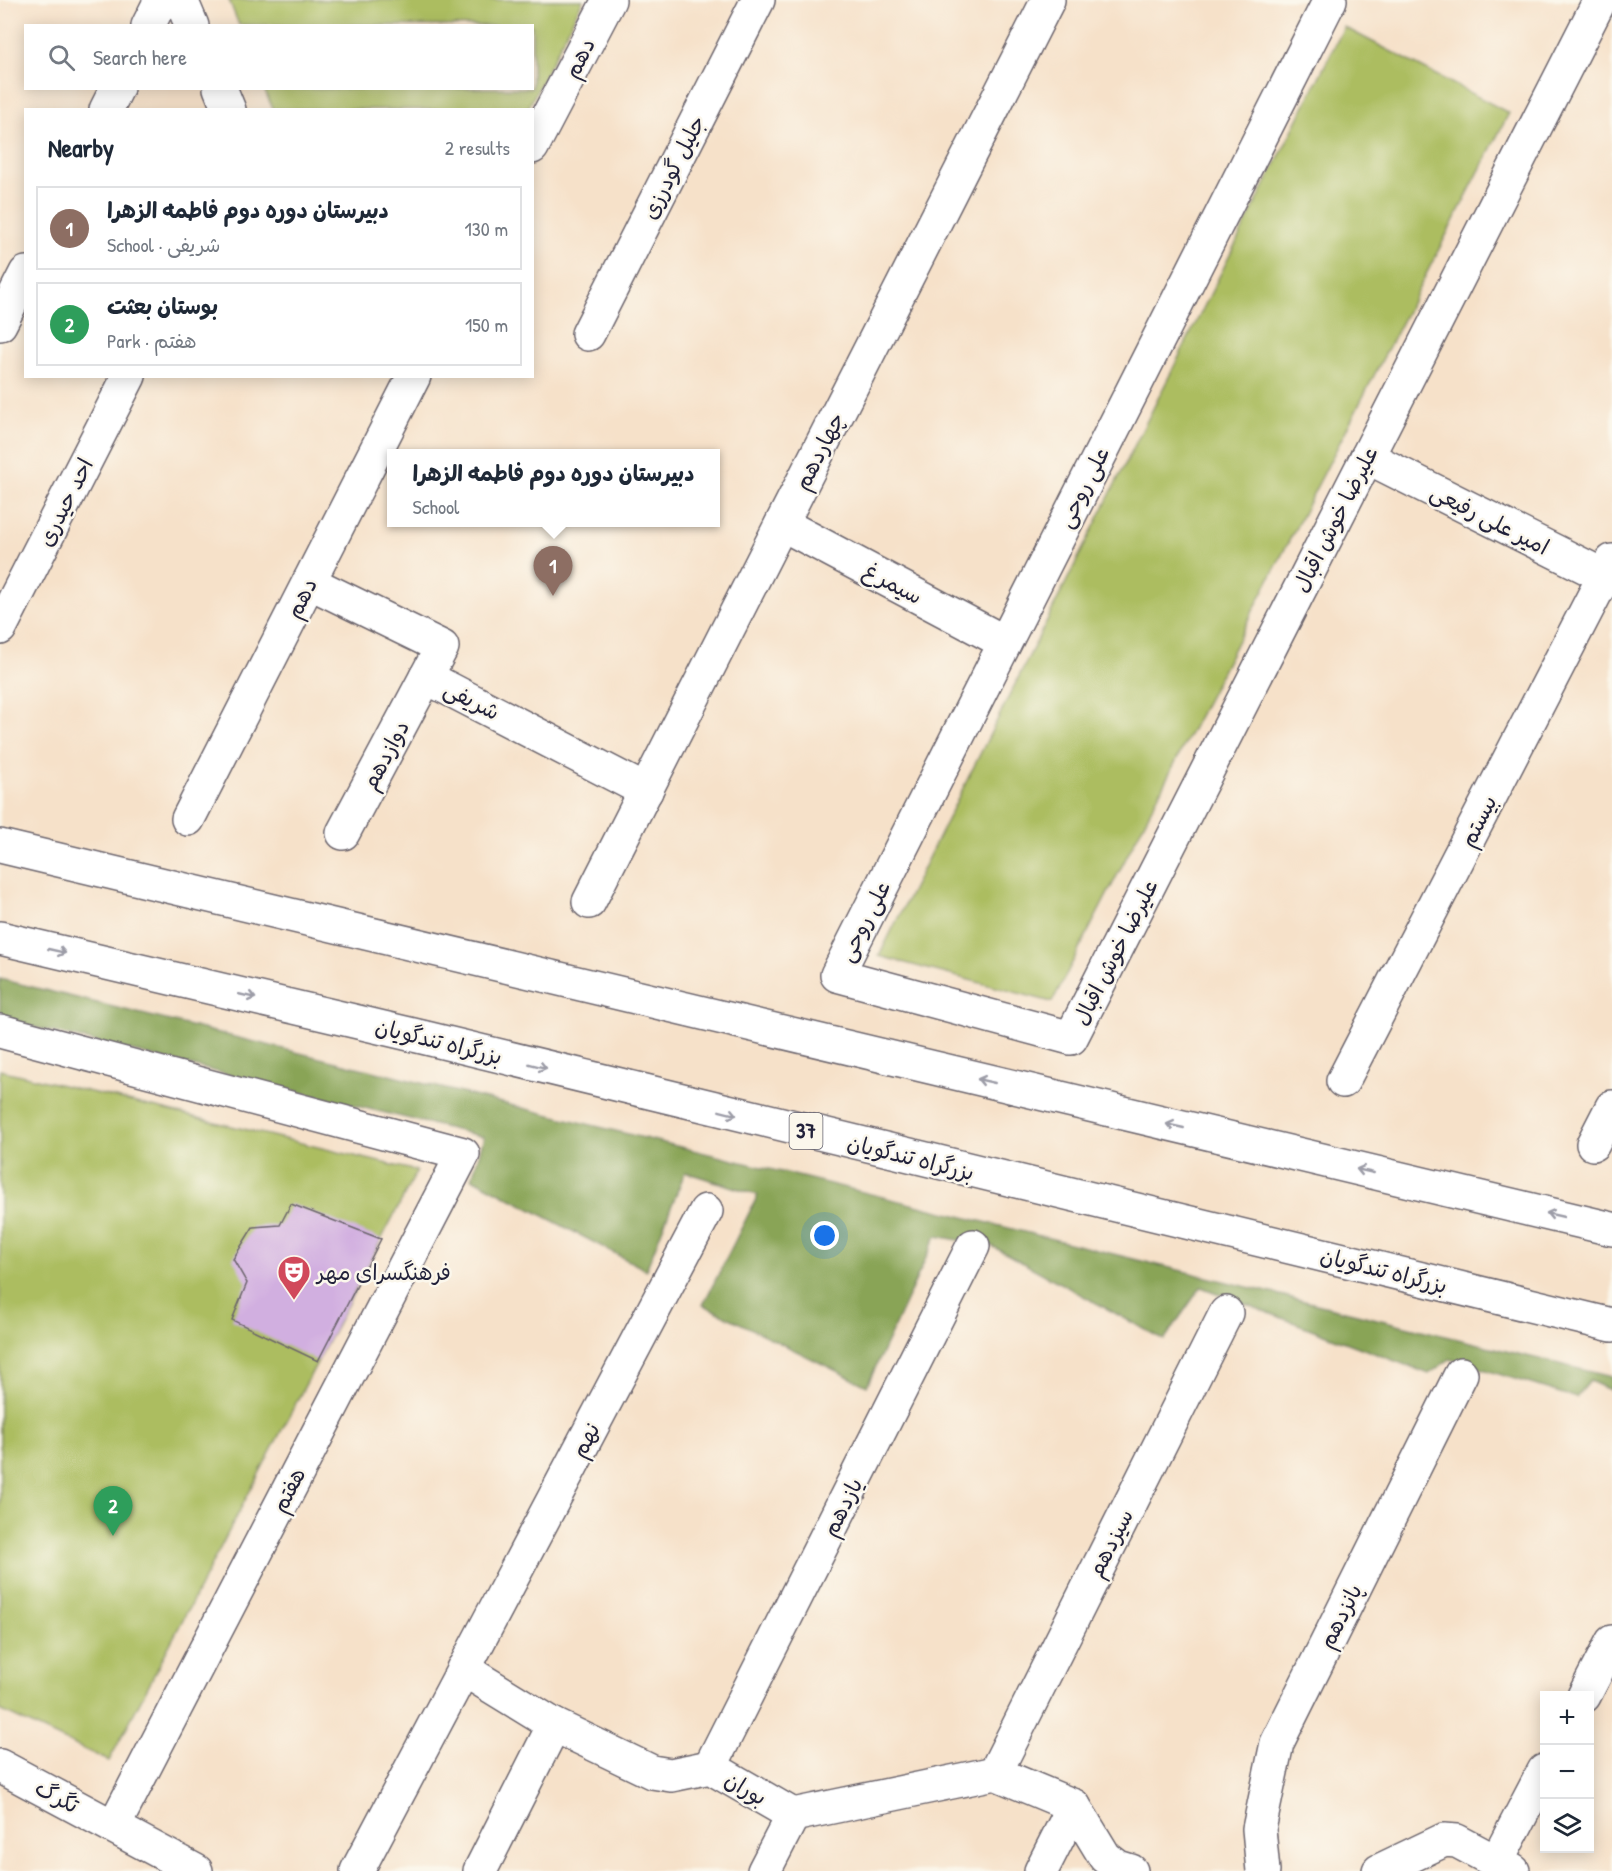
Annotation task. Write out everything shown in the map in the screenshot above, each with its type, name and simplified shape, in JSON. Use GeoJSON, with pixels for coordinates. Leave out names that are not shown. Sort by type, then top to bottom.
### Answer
{"type":"FeatureCollection","features":[{"type":"Feature","properties":{"kind":"main road"},"geometry":{"type":"LineString","coordinates":[[149,24],[161,0]]}},
{"type":"Feature","properties":{"kind":"main road"},"geometry":{"type":"LineString","coordinates":[[181,0],[191,24]]}},
{"type":"Feature","properties":{"kind":"main road","name":"دهم"},"geometry":{"type":"LineString","coordinates":[[534,143],[609,0]]}},
{"type":"Feature","properties":{"kind":"main road","name":"جلیل گودرزی"},"geometry":{"type":"LineString","coordinates":[[588,334],[758,0]]}},
{"type":"Feature","properties":{"kind":"main road","name":"چهاردهم"},"geometry":{"type":"LineString","coordinates":[[589,902],[1048,0]]}},
{"type":"Feature","properties":{"kind":"main road","name":"علی روحی"},"geometry":{"type":"LineString","coordinates":[[837,975],[1330,0]]}},
{"type":"Feature","properties":{"kind":"main road","name":"علیرضا خوش اقبال"},"geometry":{"type":"LineString","coordinates":[[837,975],[1071,1038],[1600,0]]}},
{"type":"Feature","properties":{"kind":"main road"},"geometry":{"type":"LineString","coordinates":[[107,108],[116,90]]}},
{"type":"Feature","properties":{"kind":"main road"},"geometry":{"type":"LineString","coordinates":[[221,90],[228,108]]}},
{"type":"Feature","properties":{"kind":"main road"},"geometry":{"type":"LineString","coordinates":[[0,324],[24,277]]}},
{"type":"Feature","properties":{"kind":"main road","name":"احد حیدری"},"geometry":{"type":"LineString","coordinates":[[0,628],[128,378]]}},
{"type":"Feature","properties":{"kind":"main road","name":"دهم"},"geometry":{"type":"LineString","coordinates":[[188,819],[413,378]]}},
{"type":"Feature","properties":{"kind":"main road","name":"امیر علی رفیعی"},"geometry":{"type":"LineString","coordinates":[[1367,457],[1609,572]]}},
{"type":"Feature","properties":{"kind":"main road","name":"سیمرغ"},"geometry":{"type":"LineString","coordinates":[[782,524],[1004,642]]}},
{"type":"Feature","properties":{"kind":"main road","name":"بیستم"},"geometry":{"type":"LineString","coordinates":[[1343,1081],[1609,572]]}},
{"type":"Feature","properties":{"kind":"main road","name":"شریفی"},"geometry":{"type":"LineString","coordinates":[[309,582],[442,647],[426,677],[646,791]]}},
{"type":"Feature","properties":{"kind":"main road","name":"دوازدهم"},"geometry":{"type":"LineString","coordinates":[[343,833],[426,677]]}},
{"type":"Feature","properties":{"kind":"main road"},"geometry":{"type":"LineString","coordinates":[[0,846],[1612,1228]]}},
{"type":"Feature","properties":{"kind":"main road","name":"بزرگراه تندگویان"},"geometry":{"type":"LineString","coordinates":[[0,938],[422,1037],[1612,1325]]}},
{"type":"Feature","properties":{"kind":"main road","name":"هفتم"},"geometry":{"type":"LineString","coordinates":[[0,1031],[463,1154],[114,1826]]}},
{"type":"Feature","properties":{"kind":"main road"},"geometry":{"type":"LineString","coordinates":[[1593,1144],[1612,1107]]}},
{"type":"Feature","properties":{"kind":"main road","name":"نهم"},"geometry":{"type":"LineString","coordinates":[[463,1669],[706,1212]]}},
{"type":"Feature","properties":{"kind":"main road","name":"یازدهم"},"geometry":{"type":"LineString","coordinates":[[710,1767],[973,1246]]}},
{"type":"Feature","properties":{"kind":"main road","name":"سیزدهم"},"geometry":{"type":"LineString","coordinates":[[995,1773],[1226,1313]]}},
{"type":"Feature","properties":{"kind":"main road","name":"پانزدهم"},"geometry":{"type":"LineString","coordinates":[[1263,1871],[1259,1829],[1277,1743],[1461,1374]]}},
{"type":"Feature","properties":{"kind":"main road"},"geometry":{"type":"LineString","coordinates":[[1586,1691],[1612,1642]]}},
{"type":"Feature","properties":{"kind":"main road"},"geometry":{"type":"LineString","coordinates":[[357,1871],[463,1669]]}},
{"type":"Feature","properties":{"kind":"main road","name":"بوران"},"geometry":{"type":"LineString","coordinates":[[463,1669],[554,1725],[652,1772],[671,1775],[710,1767],[793,1815],[995,1773]]}},
{"type":"Feature","properties":{"kind":"main road"},"geometry":{"type":"LineString","coordinates":[[480,1871],[554,1725]]}},
{"type":"Feature","properties":{"kind":"main road","name":"تگرگ"},"geometry":{"type":"LineString","coordinates":[[0,1766],[114,1826]]}},
{"type":"Feature","properties":{"kind":"main road"},"geometry":{"type":"LineString","coordinates":[[995,1773],[1074,1806],[1105,1857],[1131,1871]]}},
{"type":"Feature","properties":{"kind":"main road"},"geometry":{"type":"LineString","coordinates":[[1379,1871],[1444,1840],[1457,1840],[1505,1867],[1540,1783]]}},
{"type":"Feature","properties":{"kind":"main road"},"geometry":{"type":"LineString","coordinates":[[1041,1871],[1074,1806]]}},
{"type":"Feature","properties":{"kind":"main road"},"geometry":{"type":"LineString","coordinates":[[764,1871],[793,1815]]}},
{"type":"Feature","properties":{"kind":"main road"},"geometry":{"type":"LineString","coordinates":[[114,1826],[196,1871]]}},
{"type":"Feature","properties":{"kind":"green space"},"geometry":{"type":"Polygon","coordinates":[[[229,0],[583,0],[528,108],[273,108],[264,90],[534,90],[534,24],[239,24],[229,0]]]}},
{"type":"Feature","properties":{"kind":"green space"},"geometry":{"type":"Polygon","coordinates":[[[1344,27],[1509,113],[1052,1002],[879,956],[1344,27]]]}},
{"type":"Feature","properties":{"kind":"green space"},"geometry":{"type":"Polygon","coordinates":[[[0,979],[1612,1377],[1612,1391],[1590,1381],[1576,1398],[1450,1359],[1429,1374],[1201,1287],[1164,1340],[992,1246],[936,1236],[867,1386],[703,1305],[758,1195],[685,1172],[646,1270],[472,1178],[484,1137],[0,1019],[0,979]]]}},
{"type":"Feature","properties":{"kind":"green space"},"geometry":{"type":"Polygon","coordinates":[[[0,1070],[417,1171],[109,1761],[0,1710],[0,1070]]]}},
{"type":"Feature","properties":{"kind":"building","name":"فرهنگسرای مهر"},"geometry":{"type":"Polygon","coordinates":[[[291,1204],[381,1239],[318,1361],[232,1320],[247,1283],[233,1259],[253,1227],[280,1225],[291,1204]]]}},
{"type":"Feature","properties":{"kind":"place","name":"دبیرستان دوره دوم فاطمه الزهرا"},"geometry":{"type":"Point","coordinates":[553,596]}},
{"type":"Feature","properties":{"kind":"place","name":"فرهنگسرای مهر"},"geometry":{"type":"Point","coordinates":[294,1301]}},
{"type":"Feature","properties":{"kind":"place","name":"بوستان بعثت"},"geometry":{"type":"Point","coordinates":[113,1536]}}]}
